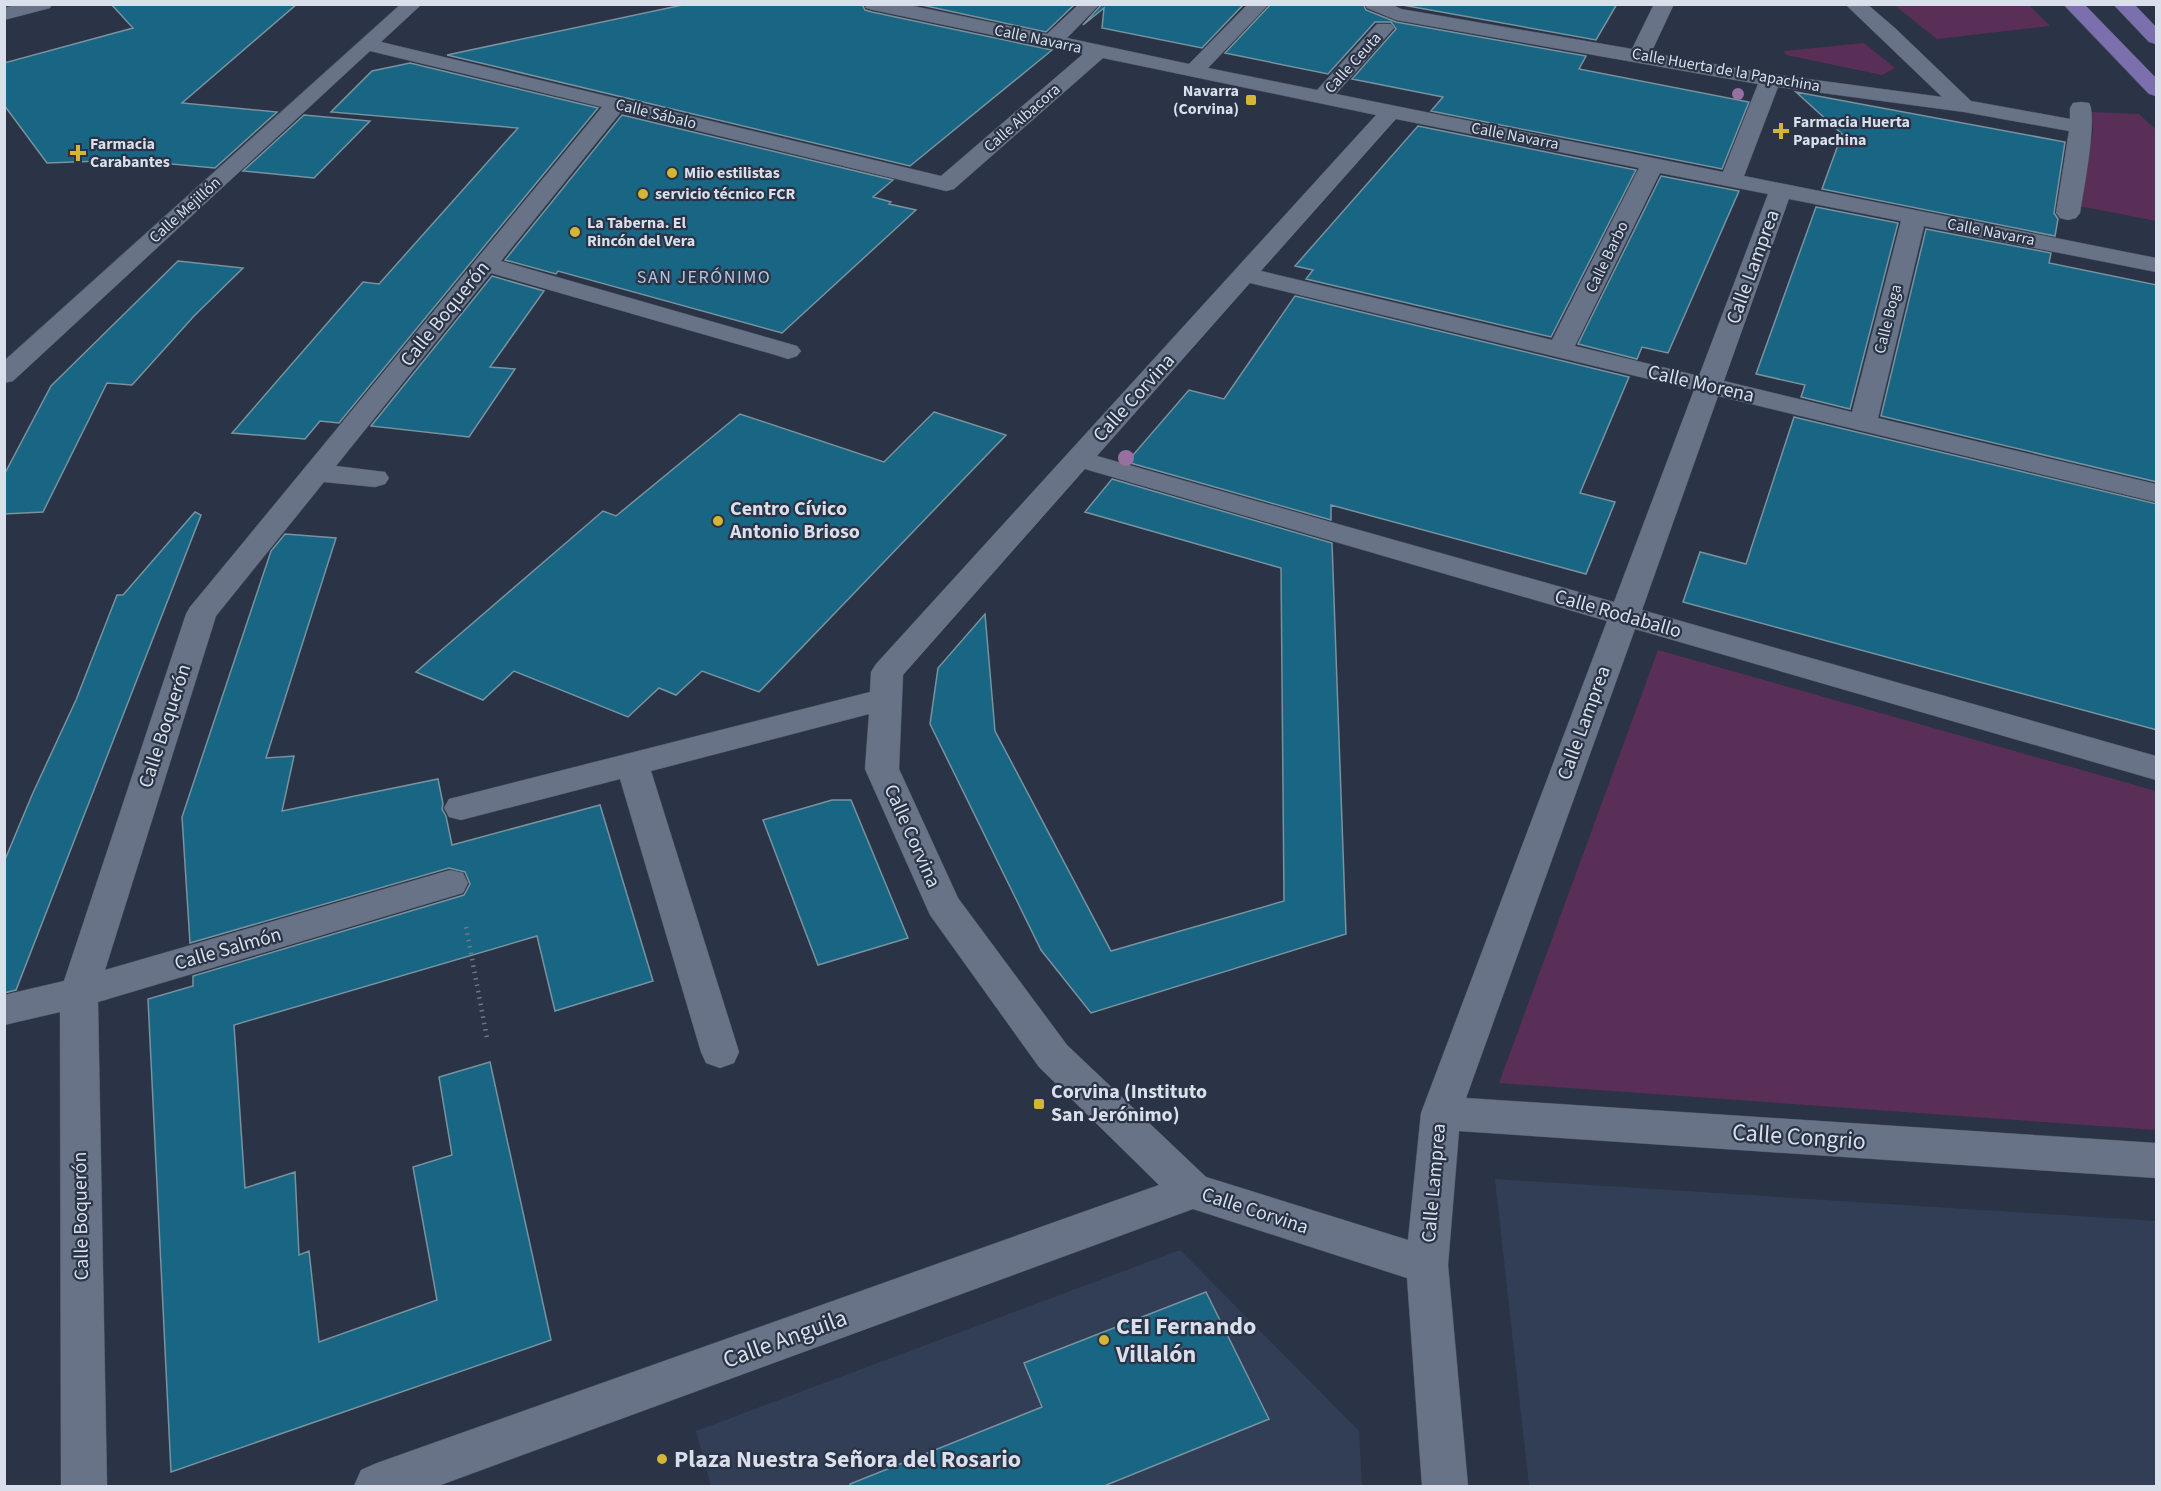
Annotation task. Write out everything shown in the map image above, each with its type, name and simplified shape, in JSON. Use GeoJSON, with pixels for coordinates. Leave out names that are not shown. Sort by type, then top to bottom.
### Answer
{"type":"FeatureCollection","features":[{"type":"Feature","properties":{"kind":"main road"},"geometry":{"type":"LineString","coordinates":[[2072,4],[2157,90]]}},
{"type":"Feature","properties":{"kind":"main road"},"geometry":{"type":"LineString","coordinates":[[2122,4],[2157,38]]}},
{"type":"Feature","properties":{"kind":"street"},"geometry":{"type":"LineString","coordinates":[[4,14],[43,4]]}},
{"type":"Feature","properties":{"kind":"street","name":"Calle Mejillón"},"geometry":{"type":"LineString","coordinates":[[366,44],[385,12],[385,4]]}},
{"type":"Feature","properties":{"kind":"street","name":"Calle Mejillón"},"geometry":{"type":"LineString","coordinates":[[4,375],[366,44],[413,4]]}},
{"type":"Feature","properties":{"kind":"street","name":"Calle Navarra"},"geometry":{"type":"LineString","coordinates":[[873,4],[1391,112],[2157,265]]}},
{"type":"Feature","properties":{"kind":"street"},"geometry":{"type":"LineString","coordinates":[[1052,41],[1091,4]]}},
{"type":"Feature","properties":{"kind":"street"},"geometry":{"type":"LineString","coordinates":[[1193,71],[1260,4]]}},
{"type":"Feature","properties":{"kind":"street","name":"Calle Huerta de la Papachina"},"geometry":{"type":"LineString","coordinates":[[1374,4],[1389,22],[1639,56],[1770,80],[1964,106],[2081,117],[2068,213]]}},
{"type":"Feature","properties":{"kind":"street"},"geometry":{"type":"LineString","coordinates":[[1639,56],[1664,4]]}},
{"type":"Feature","properties":{"kind":"street"},"geometry":{"type":"LineString","coordinates":[[1854,4],[1889,33],[1964,106]]}},
{"type":"Feature","properties":{"kind":"street","name":"Calle Ceuta"},"geometry":{"type":"LineString","coordinates":[[1322,97],[1389,22]]}},
{"type":"Feature","properties":{"kind":"street","name":"Calle Sábalo"},"geometry":{"type":"LineString","coordinates":[[366,44],[946,184]]}},
{"type":"Feature","properties":{"kind":"street","name":"Calle Albacora"},"geometry":{"type":"LineString","coordinates":[[946,184],[1099,51]]}},
{"type":"Feature","properties":{"kind":"street"},"geometry":{"type":"LineString","coordinates":[[1731,180],[1770,80]]}},
{"type":"Feature","properties":{"kind":"street","name":"Calle Boquerón"},"geometry":{"type":"LineString","coordinates":[[84,1486],[79,993],[201,614],[615,104]]}},
{"type":"Feature","properties":{"kind":"street","name":"Calle Corvina"},"geometry":{"type":"LineString","coordinates":[[1391,112],[887,672],[882,769],[943,905],[1053,1056],[1193,1191],[1427,1265]]}},
{"type":"Feature","properties":{"kind":"street","name":"Calle Barbo"},"geometry":{"type":"LineString","coordinates":[[1560,350],[1653,164]]}},
{"type":"Feature","properties":{"kind":"street","name":"Calle Lamprea"},"geometry":{"type":"LineString","coordinates":[[1427,1265],[1441,1113],[1781,190]]}},
{"type":"Feature","properties":{"kind":"street","name":"Calle Boga"},"geometry":{"type":"LineString","coordinates":[[1863,422],[1914,217]]}},
{"type":"Feature","properties":{"kind":"street"},"geometry":{"type":"LineString","coordinates":[[486,264],[788,351]]}},
{"type":"Feature","properties":{"kind":"street","name":"Calle Morena"},"geometry":{"type":"LineString","coordinates":[[1246,275],[2157,493]]}},
{"type":"Feature","properties":{"kind":"street","name":"Calle Rodaballo"},"geometry":{"type":"LineString","coordinates":[[1079,459],[2157,768]]}},
{"type":"Feature","properties":{"kind":"street"},"geometry":{"type":"LineString","coordinates":[[316,473],[375,478]]}},
{"type":"Feature","properties":{"kind":"street"},"geometry":{"type":"LineString","coordinates":[[461,808],[885,699]]}},
{"type":"Feature","properties":{"kind":"street"},"geometry":{"type":"LineString","coordinates":[[632,765],[720,1052]]}},
{"type":"Feature","properties":{"kind":"street","name":"Calle Salmón"},"geometry":{"type":"LineString","coordinates":[[4,1010],[79,993],[450,884]]}},
{"type":"Feature","properties":{"kind":"street","name":"Calle Congrio"},"geometry":{"type":"LineString","coordinates":[[1441,1113],[2157,1161]]}},
{"type":"Feature","properties":{"kind":"street","name":"Calle Anguila"},"geometry":{"type":"LineString","coordinates":[[377,1486],[1193,1191]]}},
{"type":"Feature","properties":{"kind":"street"},"geometry":{"type":"LineString","coordinates":[[1427,1265],[1445,1486]]}},
{"type":"Feature","properties":{"kind":"path"},"geometry":{"type":"LineString","coordinates":[[450,884],[462,899],[487,1038]]}},
{"type":"Feature","properties":{"kind":"shaded area"},"geometry":{"type":"Polygon","coordinates":[[[1894,5],[2029,5],[2050,26],[1937,39],[1894,5]]]}},
{"type":"Feature","properties":{"kind":"shaded area"},"geometry":{"type":"Polygon","coordinates":[[[1864,43],[1895,68],[1882,75],[1786,55],[1784,51],[1864,43]]]}},
{"type":"Feature","properties":{"kind":"shaded area"},"geometry":{"type":"Polygon","coordinates":[[[2092,112],[2139,114],[2156,130],[2156,221],[2079,206],[2093,133],[2092,112]]]}},
{"type":"Feature","properties":{"kind":"shaded area"},"geometry":{"type":"Polygon","coordinates":[[[1658,650],[2156,791],[2156,1130],[1499,1083],[1658,650]]]}},
{"type":"Feature","properties":{"kind":"shaded area"},"geometry":{"type":"Polygon","coordinates":[[[1495,1179],[2156,1221],[2156,1486],[1529,1486],[1495,1179]]]}},
{"type":"Feature","properties":{"kind":"shaded area","name":"CEI Fernando Villalón"},"geometry":{"type":"Polygon","coordinates":[[[1180,1250],[1359,1431],[1362,1486],[711,1486],[696,1431],[1180,1250]]]}},
{"type":"Feature","properties":{"kind":"building"},"geometry":{"type":"Polygon","coordinates":[[[111,4],[297,4],[182,103],[277,112],[215,168],[128,160],[47,163],[4,105],[4,63],[133,28],[111,4]]]}},
{"type":"Feature","properties":{"kind":"building"},"geometry":{"type":"Polygon","coordinates":[[[687,4],[862,4],[865,10],[872,12],[1052,50],[910,166],[447,55],[687,4]]]}},
{"type":"Feature","properties":{"kind":"building"},"geometry":{"type":"Polygon","coordinates":[[[917,4],[1075,4],[1046,32],[917,4]]]}},
{"type":"Feature","properties":{"kind":"building"},"geometry":{"type":"Polygon","coordinates":[[[1102,4],[1244,4],[1202,48],[1102,28],[1104,8],[1083,25],[1102,4]]]}},
{"type":"Feature","properties":{"kind":"building"},"geometry":{"type":"Polygon","coordinates":[[[1271,4],[1363,4],[1366,10],[1396,22],[1586,56],[1579,69],[1749,102],[1722,169],[1431,111],[1443,97],[1352,79],[1396,29],[1391,22],[1375,22],[1328,74],[1225,53],[1271,4]]]}},
{"type":"Feature","properties":{"kind":"building"},"geometry":{"type":"Polygon","coordinates":[[[1397,4],[1617,4],[1596,40],[1397,4]]]}},
{"type":"Feature","properties":{"kind":"building"},"geometry":{"type":"Polygon","coordinates":[[[410,63],[598,108],[339,423],[320,421],[305,439],[232,433],[363,282],[379,284],[518,128],[331,112],[372,71],[410,63]]]}},
{"type":"Feature","properties":{"kind":"building"},"geometry":{"type":"Polygon","coordinates":[[[1796,92],[2065,142],[2054,213],[2058,219],[2055,236],[1822,189],[1842,134],[1796,92]]]}},
{"type":"Feature","properties":{"kind":"building"},"geometry":{"type":"Polygon","coordinates":[[[304,115],[370,121],[314,178],[243,171],[304,115]]]}},
{"type":"Feature","properties":{"kind":"building"},"geometry":{"type":"Polygon","coordinates":[[[622,115],[893,180],[873,197],[891,202],[889,204],[916,210],[782,333],[558,271],[556,274],[505,260],[622,115]]]}},
{"type":"Feature","properties":{"kind":"building"},"geometry":{"type":"Polygon","coordinates":[[[1418,126],[1636,170],[1551,337],[1306,279],[1313,270],[1295,266],[1418,126]]]}},
{"type":"Feature","properties":{"kind":"building"},"geometry":{"type":"Polygon","coordinates":[[[1661,176],[1739,191],[1668,353],[1642,347],[1637,359],[1578,344],[1661,176]]]}},
{"type":"Feature","properties":{"kind":"building"},"geometry":{"type":"Polygon","coordinates":[[[1816,207],[1898,223],[1850,409],[1801,397],[1805,385],[1756,374],[1816,207]]]}},
{"type":"Feature","properties":{"kind":"building"},"geometry":{"type":"Polygon","coordinates":[[[1926,229],[2051,253],[2049,263],[2157,285],[2157,482],[1881,416],[1926,229]]]}},
{"type":"Feature","properties":{"kind":"building"},"geometry":{"type":"Polygon","coordinates":[[[178,261],[243,268],[194,316],[132,385],[107,383],[43,512],[4,514],[4,475],[51,386],[178,261]]]}},
{"type":"Feature","properties":{"kind":"building"},"geometry":{"type":"Polygon","coordinates":[[[492,276],[544,291],[490,367],[515,369],[469,437],[371,426],[492,276]]]}},
{"type":"Feature","properties":{"kind":"building"},"geometry":{"type":"Polygon","coordinates":[[[1295,296],[1629,377],[1580,493],[1615,502],[1586,574],[1331,505],[1331,520],[1127,462],[1189,390],[1224,399],[1295,296]]]}},
{"type":"Feature","properties":{"kind":"building"},"geometry":{"type":"Polygon","coordinates":[[[934,412],[1006,435],[759,692],[702,671],[676,695],[659,688],[628,717],[514,671],[483,700],[416,672],[603,511],[616,516],[740,414],[884,462],[934,412]]]}},
{"type":"Feature","properties":{"kind":"building"},"geometry":{"type":"Polygon","coordinates":[[[1794,417],[2157,504],[2157,730],[1683,602],[1700,552],[1746,564],[1794,417]]]}},
{"type":"Feature","properties":{"kind":"building"},"geometry":{"type":"Polygon","coordinates":[[[1112,479],[1332,543],[1346,934],[1091,1013],[1041,950],[930,724],[938,668],[985,614],[995,731],[1111,951],[1284,901],[1281,568],[1085,512],[1112,479]]]}},
{"type":"Feature","properties":{"kind":"building"},"geometry":{"type":"Polygon","coordinates":[[[195,512],[201,515],[16,990],[4,993],[4,862],[76,700],[117,595],[123,595],[195,512]]]}},
{"type":"Feature","properties":{"kind":"building"},"geometry":{"type":"Polygon","coordinates":[[[285,534],[336,538],[266,758],[294,756],[282,811],[438,779],[442,809],[446,816],[452,845],[600,805],[653,981],[555,1011],[537,936],[234,1025],[245,1188],[295,1172],[299,1255],[309,1251],[319,1342],[437,1300],[413,1167],[452,1155],[439,1077],[490,1062],[551,1340],[171,1472],[148,999],[193,986],[193,976],[464,895],[470,884],[465,872],[449,868],[190,943],[182,817],[271,551],[285,534]]]}},
{"type":"Feature","properties":{"kind":"building"},"geometry":{"type":"Polygon","coordinates":[[[832,800],[851,800],[908,938],[818,965],[763,820],[832,800]]]}},
{"type":"Feature","properties":{"kind":"building"},"geometry":{"type":"Polygon","coordinates":[[[1206,1292],[1269,1419],[1104,1486],[850,1486],[850,1484],[1042,1407],[1024,1363],[1206,1292]]]}},
{"type":"Feature","properties":{"kind":"place","name":"Navarra (Corvina)"},"geometry":{"type":"Point","coordinates":[1251,100]}},
{"type":"Feature","properties":{"kind":"place","name":"Farmacia Huerta Papachina"},"geometry":{"type":"Point","coordinates":[1781,131]}},
{"type":"Feature","properties":{"kind":"place","name":"Farmacia Carabantes"},"geometry":{"type":"Point","coordinates":[78,153]}},
{"type":"Feature","properties":{"kind":"place","name":"Miio estilistas"},"geometry":{"type":"Point","coordinates":[672,173]}},
{"type":"Feature","properties":{"kind":"place","name":"servicio técnico FCR"},"geometry":{"type":"Point","coordinates":[643,194]}},
{"type":"Feature","properties":{"kind":"place","name":"La Taberna. El Rincón del Vera"},"geometry":{"type":"Point","coordinates":[575,232]}},
{"type":"Feature","properties":{"kind":"place","name":"Centro Cívico Antonio Brioso"},"geometry":{"type":"Point","coordinates":[718,521]}},
{"type":"Feature","properties":{"kind":"place","name":"Corvina (Instituto San Jerónimo)"},"geometry":{"type":"Point","coordinates":[1039,1104]}},
{"type":"Feature","properties":{"kind":"place","name":"CEI Fernando Villalón"},"geometry":{"type":"Point","coordinates":[1104,1340]}},
{"type":"Feature","properties":{"kind":"place","name":"Plaza Nuestra Señora del Rosario"},"geometry":{"type":"Point","coordinates":[662,1459]}},
{"type":"Feature","properties":{"kind":"district","name":"SAN JERÓNIMO"},"geometry":{"type":"Point","coordinates":[704,277]}}]}
